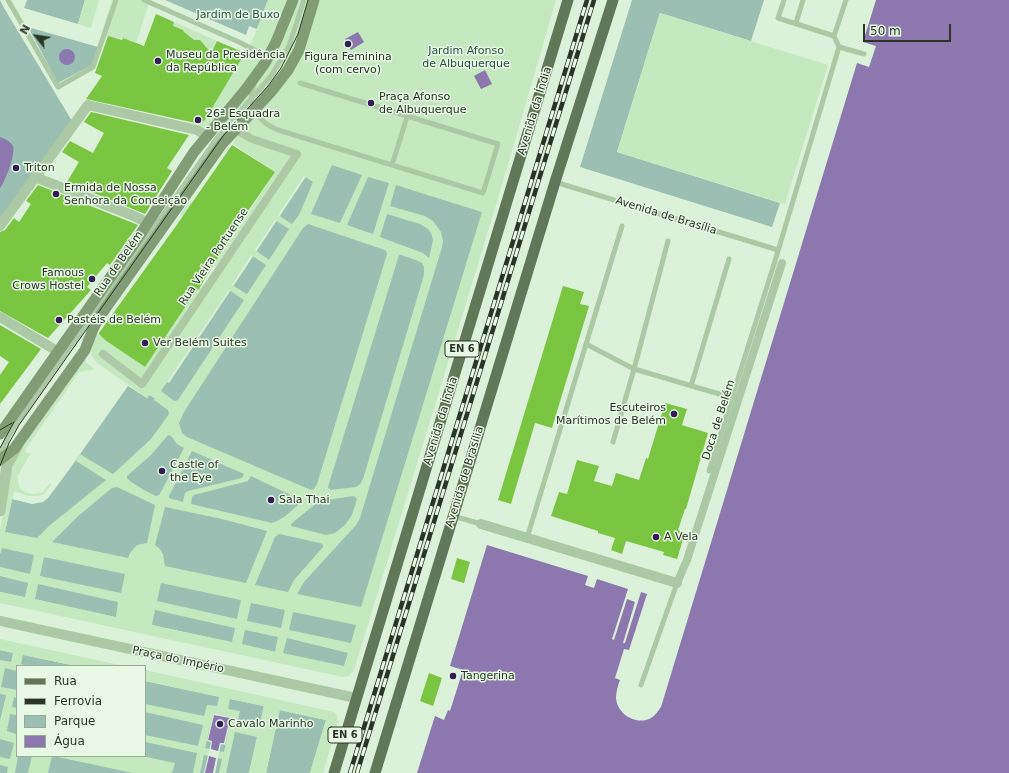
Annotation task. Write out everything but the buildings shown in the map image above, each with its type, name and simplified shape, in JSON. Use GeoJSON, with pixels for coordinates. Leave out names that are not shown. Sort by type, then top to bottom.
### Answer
{"type":"FeatureCollection","features":[{"type":"Feature","properties":{"kind":"main road"},"geometry":{"type":"LineString","coordinates":[[233,123],[276,42],[293,0]]}},
{"type":"Feature","properties":{"kind":"main road"},"geometry":{"type":"LineString","coordinates":[[233,123],[282,79],[294,60],[302,40],[314,0]]}},
{"type":"Feature","properties":{"kind":"main road","name":"Avenida da Índia"},"geometry":{"type":"LineString","coordinates":[[334,773],[568,0]]}},
{"type":"Feature","properties":{"kind":"main road","name":"Avenida de Brasília"},"geometry":{"type":"LineString","coordinates":[[375,773],[555,182],[613,0]]}},
{"type":"Feature","properties":{"kind":"main road","name":"Rua de Belém"},"geometry":{"type":"LineString","coordinates":[[0,433],[148,223],[207,136],[233,123]]}},
{"type":"Feature","properties":{"kind":"main road","name":"Rua de Belém"},"geometry":{"type":"LineString","coordinates":[[0,460],[14,449],[25,435],[85,350],[93,328],[100,316],[222,144],[233,123]]}},
{"type":"Feature","properties":{"kind":"street"},"geometry":{"type":"LineString","coordinates":[[0,226],[88,105],[197,130],[207,136]]}},
{"type":"Feature","properties":{"kind":"street","name":"Rua Vieira Portuense"},"geometry":{"type":"LineString","coordinates":[[103,354],[142,384],[297,154],[252,139],[233,123]]}},
{"type":"Feature","properties":{"kind":"street"},"geometry":{"type":"LineString","coordinates":[[35,177],[134,216],[148,223]]}},
{"type":"Feature","properties":{"kind":"street","name":"Doca de Belém"},"geometry":{"type":"LineString","coordinates":[[677,583],[687,560],[782,263]]}},
{"type":"Feature","properties":{"kind":"street"},"geometry":{"type":"LineString","coordinates":[[0,317],[57,351]]}},
{"type":"Feature","properties":{"kind":"street"},"geometry":{"type":"LineString","coordinates":[[0,511],[7,465],[25,435]]}},
{"type":"Feature","properties":{"kind":"street"},"geometry":{"type":"LineString","coordinates":[[0,475],[4,487]]}},
{"type":"Feature","properties":{"kind":"street"},"geometry":{"type":"LineString","coordinates":[[481,524],[677,583]]}},
{"type":"Feature","properties":{"kind":"street","name":"Praça do Império"},"geometry":{"type":"LineString","coordinates":[[0,621],[356,698]]}},
{"type":"Feature","properties":{"kind":"lane"},"geometry":{"type":"LineString","coordinates":[[8,0],[58,87],[93,67],[116,0]]}},
{"type":"Feature","properties":{"kind":"lane"},"geometry":{"type":"LineString","coordinates":[[144,0],[239,42],[266,60],[253,87],[253,104],[263,122],[268,126],[483,193],[498,144],[300,83]]}},
{"type":"Feature","properties":{"kind":"lane"},"geometry":{"type":"LineString","coordinates":[[253,104],[283,56],[292,38],[304,0]]}},
{"type":"Feature","properties":{"kind":"lane"},"geometry":{"type":"LineString","coordinates":[[784,0],[778,18],[834,36]]}},
{"type":"Feature","properties":{"kind":"lane"},"geometry":{"type":"LineString","coordinates":[[796,24],[803,0]]}},
{"type":"Feature","properties":{"kind":"lane"},"geometry":{"type":"LineString","coordinates":[[846,0],[834,36],[838,47],[864,54]]}},
{"type":"Feature","properties":{"kind":"lane","name":"Doca de Belém"},"geometry":{"type":"LineString","coordinates":[[709,471],[733,398],[838,47]]}},
{"type":"Feature","properties":{"kind":"lane"},"geometry":{"type":"LineString","coordinates":[[392,165],[407,117]]}},
{"type":"Feature","properties":{"kind":"lane","name":"Rua de Belém"},"geometry":{"type":"LineString","coordinates":[[0,456],[8,437],[76,339],[146,239],[233,123]]}},
{"type":"Feature","properties":{"kind":"lane","name":"Avenida de Brasília"},"geometry":{"type":"LineString","coordinates":[[555,182],[778,250]]}},
{"type":"Feature","properties":{"kind":"lane"},"geometry":{"type":"LineString","coordinates":[[527,538],[622,226]]}},
{"type":"Feature","properties":{"kind":"lane"},"geometry":{"type":"LineString","coordinates":[[613,442],[668,240]]}},
{"type":"Feature","properties":{"kind":"lane"},"geometry":{"type":"LineString","coordinates":[[691,386],[729,259]]}},
{"type":"Feature","properties":{"kind":"lane","name":"Rua de Belém"},"geometry":{"type":"LineString","coordinates":[[76,339],[100,316]]}},
{"type":"Feature","properties":{"kind":"lane"},"geometry":{"type":"LineString","coordinates":[[586,344],[634,369],[733,398]]}},
{"type":"Feature","properties":{"kind":"lane"},"geometry":{"type":"LineString","coordinates":[[0,433],[10,428],[26,411]]}},
{"type":"Feature","properties":{"kind":"lane"},"geometry":{"type":"LineString","coordinates":[[453,516],[481,524]]}},
{"type":"Feature","properties":{"kind":"lane","name":"Doca de Belém"},"geometry":{"type":"LineString","coordinates":[[642,685],[677,583]]}},
{"type":"Feature","properties":{"kind":"green space"},"geometry":{"type":"Polygon","coordinates":[[[0,0],[72,121],[0,223],[0,0]]]}},
{"type":"Feature","properties":{"kind":"green space"},"geometry":{"type":"Polygon","coordinates":[[[27,0],[85,0],[78,24],[24,8],[27,0]]]}},
{"type":"Feature","properties":{"kind":"green space","name":"Jardim de Buxo"},"geometry":{"type":"Polygon","coordinates":[[[165,0],[268,0],[257,29],[249,26],[246,35],[165,0]]]}},
{"type":"Feature","properties":{"kind":"green space"},"geometry":{"type":"Polygon","coordinates":[[[632,0],[764,0],[751,41],[660,13],[617,152],[780,203],[772,227],[580,167],[632,0]]]}},
{"type":"Feature","properties":{"kind":"green space"},"geometry":{"type":"Polygon","coordinates":[[[28,27],[98,47],[92,65],[58,83],[28,27]]]}},
{"type":"Feature","properties":{"kind":"green space"},"geometry":{"type":"Polygon","coordinates":[[[317,160],[483,212],[344,667],[0,592],[0,554],[12,499],[32,504],[43,502],[48,498],[128,386],[147,398],[149,395],[155,398],[167,382],[169,383],[317,160]]]}},
{"type":"Feature","properties":{"kind":"green space"},"geometry":{"type":"Polygon","coordinates":[[[0,650],[71,665],[16,665],[16,757],[146,757],[146,681],[264,706],[249,773],[0,773],[0,650]]]}},
{"type":"Feature","properties":{"kind":"green space"},"geometry":{"type":"Polygon","coordinates":[[[279,710],[326,720],[310,773],[266,773],[279,710]]]}},
{"type":"Feature","properties":{"kind":"shaded area"},"geometry":{"type":"Polygon","coordinates":[[[85,0],[99,0],[91,28],[78,24],[85,0]]]}},
{"type":"Feature","properties":{"kind":"shaded area"},"geometry":{"type":"Polygon","coordinates":[[[112,0],[150,0],[136,43],[123,38],[114,38],[101,34],[112,0]]]}},
{"type":"Feature","properties":{"kind":"shaded area"},"geometry":{"type":"Polygon","coordinates":[[[268,0],[556,0],[497,202],[354,670],[349,676],[343,677],[0,603],[0,592],[25,597],[28,583],[0,576],[0,567],[30,574],[34,555],[2,548],[0,554],[0,528],[6,499],[9,470],[15,457],[84,359],[95,369],[79,372],[26,449],[26,453],[31,453],[18,475],[20,489],[30,494],[40,493],[44,491],[50,483],[51,485],[44,494],[39,496],[29,496],[14,491],[5,532],[37,538],[49,526],[106,480],[76,461],[80,454],[113,474],[151,439],[169,414],[168,410],[154,400],[155,398],[149,395],[147,398],[96,362],[91,355],[93,339],[96,333],[145,367],[197,289],[199,290],[216,267],[213,265],[227,244],[180,214],[190,202],[235,233],[275,172],[233,144],[238,132],[194,126],[205,120],[253,39],[268,0]],[[332,165],[311,214],[340,223],[362,175],[332,165]],[[304,176],[278,215],[292,224],[299,215],[313,182],[304,176]],[[368,177],[347,225],[373,234],[389,183],[368,177]],[[396,185],[390,206],[425,216],[433,221],[441,232],[443,241],[442,247],[360,518],[356,525],[304,582],[297,594],[361,607],[482,212],[396,185]],[[387,214],[380,237],[423,253],[429,258],[433,240],[428,229],[420,224],[387,214]],[[275,220],[255,250],[269,260],[289,229],[275,220]],[[308,224],[303,228],[184,412],[179,423],[182,433],[187,437],[311,490],[314,489],[317,484],[387,254],[386,251],[308,224]],[[251,255],[232,285],[247,294],[266,265],[251,255]],[[399,255],[328,487],[330,490],[356,487],[363,479],[424,275],[424,267],[422,263],[401,255],[399,255]],[[229,290],[161,391],[174,401],[178,400],[244,300],[229,290]],[[168,435],[151,455],[127,476],[131,482],[156,496],[159,495],[184,448],[177,444],[171,436],[168,435]],[[192,451],[169,496],[169,498],[183,502],[185,493],[188,491],[242,478],[244,474],[192,451]],[[251,476],[248,481],[194,495],[192,497],[191,504],[272,523],[284,517],[303,501],[251,476]],[[117,487],[112,488],[77,517],[52,542],[128,558],[130,553],[137,545],[147,543],[155,505],[117,487]],[[354,496],[319,501],[291,524],[291,526],[326,535],[335,533],[345,525],[352,515],[357,499],[354,496]],[[165,507],[155,545],[163,554],[165,566],[246,583],[267,531],[222,519],[165,507]],[[279,534],[275,537],[255,585],[288,592],[294,580],[323,547],[323,545],[320,543],[279,534]],[[44,557],[40,576],[121,593],[125,574],[44,557]],[[161,583],[157,601],[237,619],[241,600],[161,583]],[[38,584],[35,599],[116,617],[118,602],[38,584]],[[251,603],[247,621],[281,628],[285,610],[251,603]],[[155,610],[152,625],[232,642],[235,628],[155,610]],[[293,612],[289,630],[351,643],[356,625],[293,612]],[[245,630],[242,644],[275,652],[278,637],[245,630]],[[287,638],[283,653],[344,666],[348,653],[287,638]]]}},
{"type":"Feature","properties":{"kind":"shaded area"},"geometry":{"type":"Polygon","coordinates":[[[660,13],[828,65],[785,204],[617,152],[660,13]]]}},
{"type":"Feature","properties":{"kind":"shaded area"},"geometry":{"type":"Polygon","coordinates":[[[174,22],[217,41],[201,70],[161,53],[174,22]]]}},
{"type":"Feature","properties":{"kind":"shaded area"},"geometry":{"type":"Polygon","coordinates":[[[0,639],[119,665],[71,665],[23,655],[21,664],[26,665],[16,665],[16,671],[5,668],[1,687],[16,690],[16,698],[14,697],[12,707],[16,708],[16,715],[10,714],[7,731],[16,734],[16,757],[18,757],[15,773],[7,773],[8,767],[0,765],[0,757],[10,759],[14,743],[0,739],[0,721],[6,695],[0,694],[0,660],[11,662],[13,653],[0,650],[0,639]]]}},
{"type":"Feature","properties":{"kind":"shaded area"},"geometry":{"type":"Polygon","coordinates":[[[146,670],[334,712],[337,715],[338,722],[323,773],[310,773],[326,720],[280,710],[266,773],[249,773],[257,737],[235,732],[226,773],[219,773],[222,759],[204,755],[200,773],[193,773],[197,753],[146,742],[146,735],[198,746],[203,725],[146,712],[146,704],[204,716],[207,705],[217,706],[219,697],[146,681],[146,670]],[[230,699],[228,709],[240,711],[237,723],[259,728],[264,706],[230,699]],[[213,713],[205,748],[224,752],[231,717],[213,713]]]}},
{"type":"Feature","properties":{"kind":"shaded area"},"geometry":{"type":"Polygon","coordinates":[[[32,757],[52,757],[48,773],[28,773],[32,757]]]}},
{"type":"Feature","properties":{"kind":"shaded area"},"geometry":{"type":"Polygon","coordinates":[[[58,757],[146,757],[175,763],[172,773],[133,773],[58,757]]]}},
{"type":"Feature","properties":{"kind":"water"},"geometry":{"type":"Polygon","coordinates":[[[876,0],[1009,0],[1009,773],[417,773],[435,716],[444,720],[448,710],[450,711],[463,670],[450,666],[487,545],[588,576],[585,585],[594,588],[597,579],[628,589],[612,639],[614,640],[627,599],[635,602],[623,643],[625,643],[641,592],[647,594],[629,650],[624,649],[615,678],[620,680],[616,698],[620,709],[628,717],[639,720],[651,718],[661,707],[857,63],[869,67],[876,46],[863,42],[876,0]]]}},
{"type":"Feature","properties":{"kind":"water"},"geometry":{"type":"Polygon","coordinates":[[[358,32],[364,42],[351,50],[345,39],[358,32]]]}},
{"type":"Feature","properties":{"kind":"water"},"geometry":{"type":"Polygon","coordinates":[[[67,49],[73,51],[75,57],[73,63],[67,65],[61,63],[59,57],[61,51],[67,49]]]}},
{"type":"Feature","properties":{"kind":"water"},"geometry":{"type":"Polygon","coordinates":[[[485,70],[492,84],[481,89],[474,76],[485,70]]]}},
{"type":"Feature","properties":{"kind":"water"},"geometry":{"type":"Polygon","coordinates":[[[0,137],[6,139],[13,146],[14,150],[10,168],[0,188],[0,137]]]}},
{"type":"Feature","properties":{"kind":"water"},"geometry":{"type":"Polygon","coordinates":[[[214,715],[230,718],[224,744],[220,743],[213,773],[205,773],[212,741],[208,740],[214,715]]]}},
{"type":"Feature","properties":{"kind":"pier"},"geometry":{"type":"Polygon","coordinates":[[[213,713],[231,717],[225,745],[221,744],[215,773],[213,773],[216,758],[209,756],[204,773],[211,742],[207,741],[213,713]],[[214,715],[208,740],[212,741],[211,749],[218,751],[220,743],[224,743],[230,718],[214,715]]]}},
{"type":"Feature","properties":{"kind":"tram line"},"geometry":{"type":"LineString","coordinates":[[0,466],[9,443],[19,425],[86,330],[223,136],[268,86],[281,68],[298,34],[308,0]]}},
{"type":"Feature","properties":{"kind":"tram line"},"geometry":{"type":"LineString","coordinates":[[0,448],[14,422]]}},
{"type":"Feature","properties":{"kind":"tram line"},"geometry":{"type":"LineString","coordinates":[[0,430],[12,423]]}},
{"type":"Feature","properties":{"kind":"railway"},"geometry":{"type":"LineString","coordinates":[[350,773],[587,0]]}},
{"type":"Feature","properties":{"kind":"railway"},"geometry":{"type":"LineString","coordinates":[[357,773],[594,0]]}},
{"type":"Feature","properties":{"kind":"place","name":"Figura Feminina (com cervo)"},"geometry":{"type":"Point","coordinates":[348,44]}},
{"type":"Feature","properties":{"kind":"place","name":"Museu da Presidência da República"},"geometry":{"type":"Point","coordinates":[158,61]}},
{"type":"Feature","properties":{"kind":"place","name":"Praça Afonso de Albuquerque"},"geometry":{"type":"Point","coordinates":[371,103]}},
{"type":"Feature","properties":{"kind":"place","name":"26ª Esquadra - Belém"},"geometry":{"type":"Point","coordinates":[198,120]}},
{"type":"Feature","properties":{"kind":"place","name":"Triton"},"geometry":{"type":"Point","coordinates":[16,168]}},
{"type":"Feature","properties":{"kind":"place","name":"Ermida de Nossa Senhora da Conceição"},"geometry":{"type":"Point","coordinates":[56,194]}},
{"type":"Feature","properties":{"kind":"place","name":"Famous Crows Hostel"},"geometry":{"type":"Point","coordinates":[92,279]}},
{"type":"Feature","properties":{"kind":"place","name":"Pastéis de Belém"},"geometry":{"type":"Point","coordinates":[59,320]}},
{"type":"Feature","properties":{"kind":"place","name":"Ver Belém Suites"},"geometry":{"type":"Point","coordinates":[145,343]}},
{"type":"Feature","properties":{"kind":"place","name":"Escuteiros Marítimos de Belém"},"geometry":{"type":"Point","coordinates":[674,414]}},
{"type":"Feature","properties":{"kind":"place","name":"Castle of the Eye"},"geometry":{"type":"Point","coordinates":[162,471]}},
{"type":"Feature","properties":{"kind":"place","name":"Sala Thai"},"geometry":{"type":"Point","coordinates":[271,500]}},
{"type":"Feature","properties":{"kind":"place","name":"A Vela"},"geometry":{"type":"Point","coordinates":[656,537]}},
{"type":"Feature","properties":{"kind":"place","name":"Tangerina"},"geometry":{"type":"Point","coordinates":[453,676]}},
{"type":"Feature","properties":{"kind":"place","name":"Cavalo Marinho"},"geometry":{"type":"Point","coordinates":[220,724]}},
{"type":"Feature","properties":{"kind":"park label","name":"Jardim Afonso de Albuquerque"},"geometry":{"type":"Point","coordinates":[466,57]}}]}
